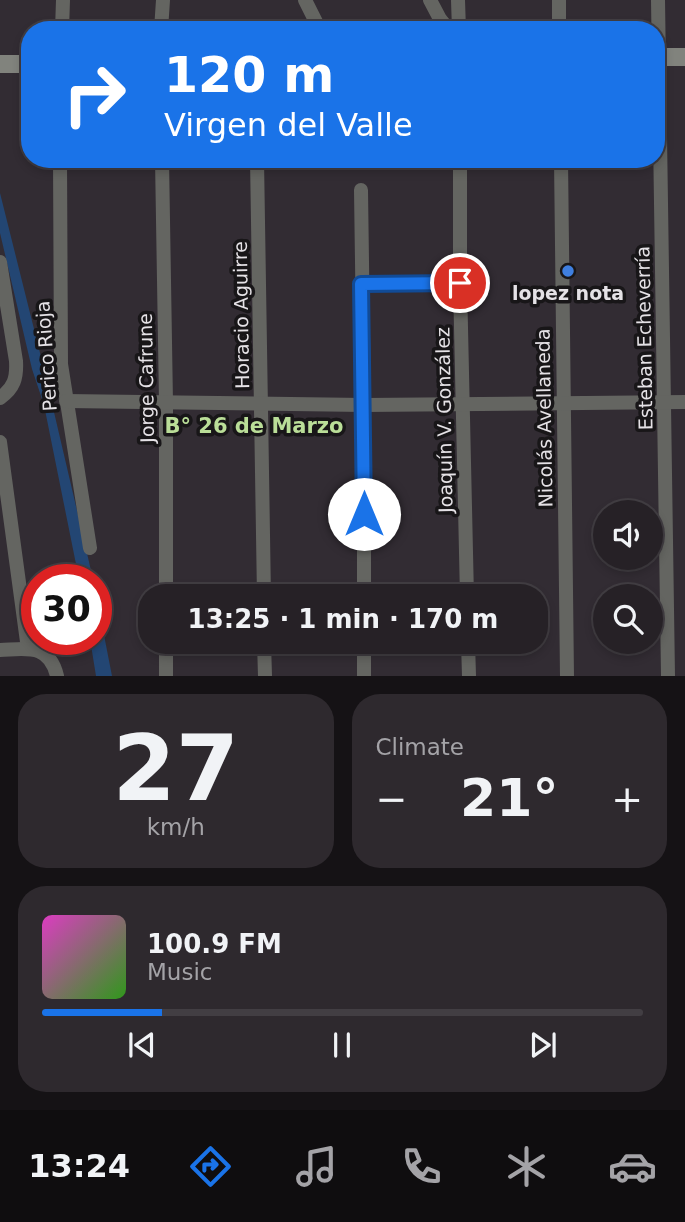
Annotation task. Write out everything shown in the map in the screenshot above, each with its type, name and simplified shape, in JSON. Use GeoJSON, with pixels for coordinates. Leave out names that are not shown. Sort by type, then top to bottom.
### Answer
{"type":"FeatureCollection","features":[{"type":"Feature","properties":{"kind":"street"},"geometry":{"type":"LineString","coordinates":[[62,21],[63,0]]}},
{"type":"Feature","properties":{"kind":"street"},"geometry":{"type":"LineString","coordinates":[[162,21],[163,0]]}},
{"type":"Feature","properties":{"kind":"street"},"geometry":{"type":"LineString","coordinates":[[305,0],[316,21]]}},
{"type":"Feature","properties":{"kind":"street"},"geometry":{"type":"LineString","coordinates":[[430,0],[442,21]]}},
{"type":"Feature","properties":{"kind":"street"},"geometry":{"type":"LineString","coordinates":[[458,0],[459,21]]}},
{"type":"Feature","properties":{"kind":"street"},"geometry":{"type":"LineString","coordinates":[[559,0],[559,21]]}},
{"type":"Feature","properties":{"kind":"street","name":"Esteban Echeverría"},"geometry":{"type":"LineString","coordinates":[[658,0],[658,21]]}},
{"type":"Feature","properties":{"kind":"street"},"geometry":{"type":"LineString","coordinates":[[665,57],[685,57]]}},
{"type":"Feature","properties":{"kind":"street"},"geometry":{"type":"LineString","coordinates":[[0,64],[21,64]]}},
{"type":"Feature","properties":{"kind":"street","name":"Perico Rioja"},"geometry":{"type":"LineString","coordinates":[[60,168],[61,364],[90,548]]}},
{"type":"Feature","properties":{"kind":"street","name":"Jorge Cafrune"},"geometry":{"type":"LineString","coordinates":[[162,168],[166,584]]}},
{"type":"Feature","properties":{"kind":"street","name":"Horacio Aguirre"},"geometry":{"type":"LineString","coordinates":[[257,168],[264,584]]}},
{"type":"Feature","properties":{"kind":"street","name":"Joaquín V. González"},"geometry":{"type":"LineString","coordinates":[[460,168],[467,584]]}},
{"type":"Feature","properties":{"kind":"street","name":"Nicolás Avellaneda"},"geometry":{"type":"LineString","coordinates":[[561,168],[567,676]]}},
{"type":"Feature","properties":{"kind":"street","name":"Esteban Echeverría"},"geometry":{"type":"LineString","coordinates":[[659,168],[668,676]]}},
{"type":"Feature","properties":{"kind":"street"},"geometry":{"type":"LineString","coordinates":[[360,190],[364,584]]}},
{"type":"Feature","properties":{"kind":"street"},"geometry":{"type":"LineString","coordinates":[[0,262],[17,374],[13,386],[0,398]]}},
{"type":"Feature","properties":{"kind":"street"},"geometry":{"type":"LineString","coordinates":[[361,284],[460,283]]}},
{"type":"Feature","properties":{"kind":"street"},"geometry":{"type":"LineString","coordinates":[[66,401],[364,405],[685,402]]}},
{"type":"Feature","properties":{"kind":"street"},"geometry":{"type":"LineString","coordinates":[[0,442],[21,597]]}},
{"type":"Feature","properties":{"kind":"street"},"geometry":{"type":"LineString","coordinates":[[0,650],[21,649]]}},
{"type":"Feature","properties":{"kind":"street"},"geometry":{"type":"LineString","coordinates":[[166,654],[166,676]]}},
{"type":"Feature","properties":{"kind":"street"},"geometry":{"type":"LineString","coordinates":[[264,654],[265,676]]}},
{"type":"Feature","properties":{"kind":"street"},"geometry":{"type":"LineString","coordinates":[[364,654],[364,676]]}},
{"type":"Feature","properties":{"kind":"street"},"geometry":{"type":"LineString","coordinates":[[468,654],[469,676]]}},
{"type":"Feature","properties":{"kind":"water"},"geometry":{"type":"Polygon","coordinates":[[[0,193],[89,564],[76,564],[44,405],[32,369],[0,233],[0,193]]]}},
{"type":"Feature","properties":{"kind":"water"},"geometry":{"type":"Polygon","coordinates":[[[93,655],[108,655],[112,676],[96,676],[93,655]]]}},
{"type":"Feature","properties":{"kind":"place","name":"lopez nota"},"geometry":{"type":"Point","coordinates":[568,271]}},
{"type":"Feature","properties":{"kind":"district","name":"B° 26 de Marzo"},"geometry":{"type":"Point","coordinates":[254,426]}},
{"type":"Feature","properties":{"kind":"route"},"geometry":{"type":"LineString","coordinates":[[364,514],[361,284],[460,283]]}}]}
